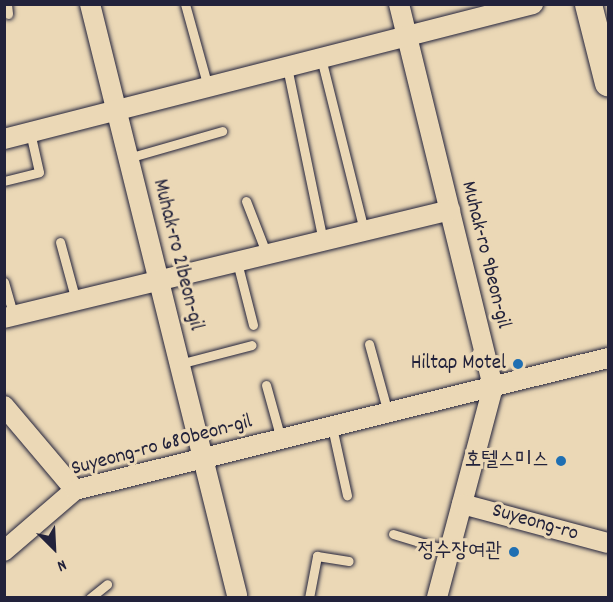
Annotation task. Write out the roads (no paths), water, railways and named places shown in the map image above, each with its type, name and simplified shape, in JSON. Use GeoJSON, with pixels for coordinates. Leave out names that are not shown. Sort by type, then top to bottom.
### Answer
{"type":"FeatureCollection","features":[{"type":"Feature","properties":{"kind":"main road"},"geometry":{"type":"LineString","coordinates":[[588,4],[609,83]]}},
{"type":"Feature","properties":{"kind":"street","name":"Muhak-ro 21beon-gil"},"geometry":{"type":"LineString","coordinates":[[90,4],[203,459],[242,597]]}},
{"type":"Feature","properties":{"kind":"street","name":"Muhak-ro 9beon-gil"},"geometry":{"type":"LineString","coordinates":[[399,4],[493,387],[437,597]]}},
{"type":"Feature","properties":{"kind":"street"},"geometry":{"type":"LineString","coordinates":[[4,139],[533,4]]}},
{"type":"Feature","properties":{"kind":"street"},"geometry":{"type":"LineString","coordinates":[[9,317],[450,210]]}},
{"type":"Feature","properties":{"kind":"street","name":"Suyeong-ro 680beon-gil"},"geometry":{"type":"LineString","coordinates":[[4,551],[75,490],[609,358]]}},
{"type":"Feature","properties":{"kind":"street"},"geometry":{"type":"LineString","coordinates":[[4,406],[75,490]]}},
{"type":"Feature","properties":{"kind":"street","name":"Suyeong-ro"},"geometry":{"type":"LineString","coordinates":[[462,504],[609,543]]}},
{"type":"Feature","properties":{"kind":"lane"},"geometry":{"type":"LineString","coordinates":[[185,4],[208,87]]}},
{"type":"Feature","properties":{"kind":"lane"},"geometry":{"type":"LineString","coordinates":[[321,58],[364,231]]}},
{"type":"Feature","properties":{"kind":"lane"},"geometry":{"type":"LineString","coordinates":[[287,67],[323,241]]}},
{"type":"Feature","properties":{"kind":"lane","name":"Muhak-ro 21beon-gil"},"geometry":{"type":"LineString","coordinates":[[128,158],[222,131]]}},
{"type":"Feature","properties":{"kind":"lane"},"geometry":{"type":"LineString","coordinates":[[4,181],[39,172],[30,132]]}},
{"type":"Feature","properties":{"kind":"lane"},"geometry":{"type":"LineString","coordinates":[[246,201],[267,255]]}},
{"type":"Feature","properties":{"kind":"lane"},"geometry":{"type":"LineString","coordinates":[[60,242],[76,301]]}},
{"type":"Feature","properties":{"kind":"lane"},"geometry":{"type":"LineString","coordinates":[[237,262],[254,325]]}},
{"type":"Feature","properties":{"kind":"lane"},"geometry":{"type":"LineString","coordinates":[[4,282],[9,317]]}},
{"type":"Feature","properties":{"kind":"lane"},"geometry":{"type":"LineString","coordinates":[[369,344],[388,413]]}},
{"type":"Feature","properties":{"kind":"lane","name":"Muhak-ro 21beon-gil"},"geometry":{"type":"LineString","coordinates":[[179,364],[252,345]]}},
{"type":"Feature","properties":{"kind":"lane","name":"Suyeong-ro 680beon-gil"},"geometry":{"type":"LineString","coordinates":[[266,385],[281,439]]}},
{"type":"Feature","properties":{"kind":"lane"},"geometry":{"type":"LineString","coordinates":[[332,427],[347,495]]}},
{"type":"Feature","properties":{"kind":"lane"},"geometry":{"type":"LineString","coordinates":[[393,534],[449,551]]}},
{"type":"Feature","properties":{"kind":"lane"},"geometry":{"type":"LineString","coordinates":[[309,597],[317,556],[349,561]]}},
{"type":"Feature","properties":{"kind":"lane"},"geometry":{"type":"LineString","coordinates":[[90,597],[107,584]]}},
{"type":"Feature","properties":{"kind":"place","name":"Hiltap Motel"},"geometry":{"type":"Point","coordinates":[518,364]}},
{"type":"Feature","properties":{"kind":"place","name":"호텔스미스"},"geometry":{"type":"Point","coordinates":[561,461]}},
{"type":"Feature","properties":{"kind":"place","name":"정수장여관"},"geometry":{"type":"Point","coordinates":[514,552]}}]}
